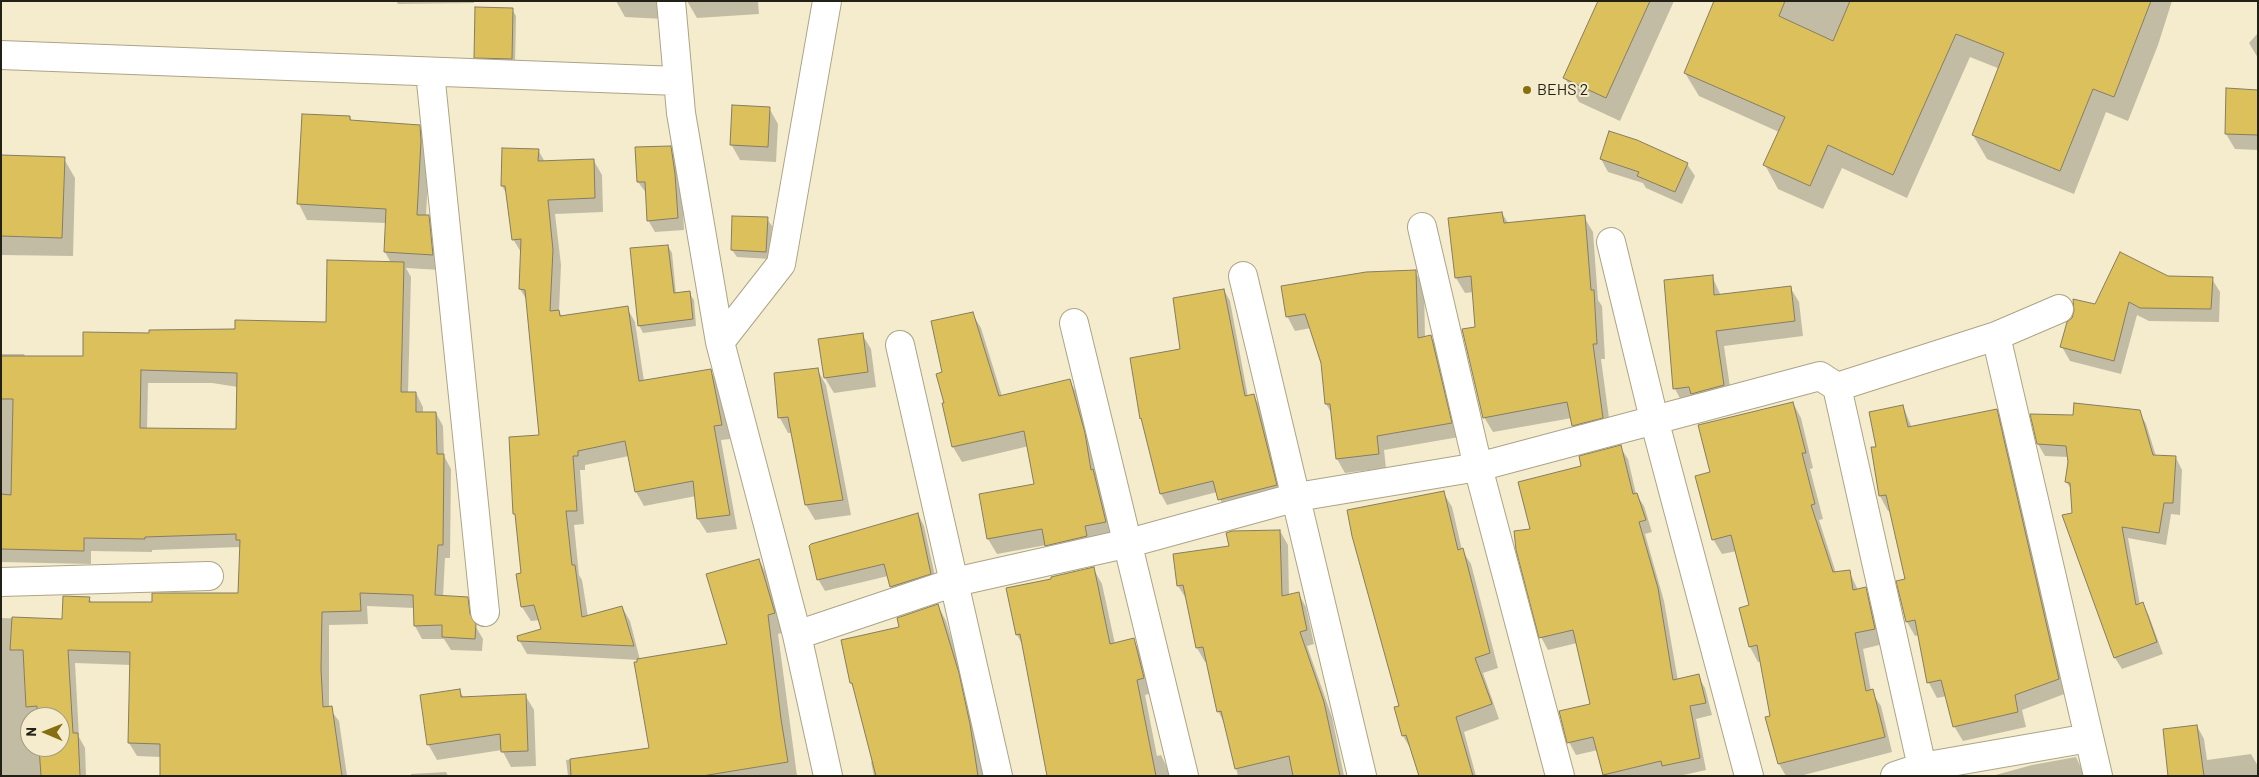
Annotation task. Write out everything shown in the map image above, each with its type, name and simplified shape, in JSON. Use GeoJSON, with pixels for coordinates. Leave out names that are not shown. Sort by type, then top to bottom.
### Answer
{"type":"FeatureCollection","features":[{"type":"Feature","properties":{"kind":"street"},"geometry":{"type":"LineString","coordinates":[[671,1],[681,113],[720,342],[797,635],[828,776]]}},
{"type":"Feature","properties":{"kind":"street"},"geometry":{"type":"LineString","coordinates":[[720,342],[781,264],[827,1]]}},
{"type":"Feature","properties":{"kind":"street"},"geometry":{"type":"LineString","coordinates":[[1,55],[678,81]]}},
{"type":"Feature","properties":{"kind":"street"},"geometry":{"type":"LineString","coordinates":[[430,72],[485,612]]}},
{"type":"Feature","properties":{"kind":"street"},"geometry":{"type":"LineString","coordinates":[[1422,227],[1478,467],[1560,776]]}},
{"type":"Feature","properties":{"kind":"street"},"geometry":{"type":"LineString","coordinates":[[1611,242],[1654,420],[1749,776]]}},
{"type":"Feature","properties":{"kind":"street"},"geometry":{"type":"LineString","coordinates":[[1243,276],[1362,776]]}},
{"type":"Feature","properties":{"kind":"street"},"geometry":{"type":"LineString","coordinates":[[1837,388],[1996,336],[2059,309]]}},
{"type":"Feature","properties":{"kind":"street"},"geometry":{"type":"LineString","coordinates":[[1074,323],[1129,543],[1184,776]]}},
{"type":"Feature","properties":{"kind":"street"},"geometry":{"type":"LineString","coordinates":[[1996,336],[2098,776]]}},
{"type":"Feature","properties":{"kind":"street"},"geometry":{"type":"LineString","coordinates":[[900,345],[998,776]]}},
{"type":"Feature","properties":{"kind":"street"},"geometry":{"type":"LineString","coordinates":[[797,635],[954,582],[1129,543],[1297,497],[1478,467],[1820,376],[1837,388],[1922,772]]}},
{"type":"Feature","properties":{"kind":"street"},"geometry":{"type":"LineString","coordinates":[[1,582],[209,576]]}},
{"type":"Feature","properties":{"kind":"street"},"geometry":{"type":"LineString","coordinates":[[1895,776],[2089,738]]}},
{"type":"Feature","properties":{"kind":"building"},"geometry":{"type":"Polygon","coordinates":[[[1598,1],[1650,1],[1606,98],[1563,78],[1598,1]]]}},
{"type":"Feature","properties":{"kind":"building"},"geometry":{"type":"Polygon","coordinates":[[[1714,1],[1785,1],[1779,16],[1833,41],[1850,1],[2151,1],[2114,97],[2093,89],[2060,171],[1972,135],[2004,53],[1956,34],[1893,175],[1828,145],[1810,186],[1763,165],[1785,117],[1684,73],[1714,1]]]}},
{"type":"Feature","properties":{"kind":"building"},"geometry":{"type":"Polygon","coordinates":[[[475,7],[513,8],[512,59],[474,58],[475,7]]]}},
{"type":"Feature","properties":{"kind":"building"},"geometry":{"type":"Polygon","coordinates":[[[2226,88],[2258,90],[2258,135],[2225,134],[2226,88]]]}},
{"type":"Feature","properties":{"kind":"building"},"geometry":{"type":"Polygon","coordinates":[[[732,105],[770,107],[768,147],[730,145],[732,105]]]}},
{"type":"Feature","properties":{"kind":"building"},"geometry":{"type":"Polygon","coordinates":[[[302,114],[350,116],[350,120],[420,125],[421,141],[417,215],[429,215],[433,255],[384,252],[386,209],[297,204],[302,114]]]}},
{"type":"Feature","properties":{"kind":"building"},"geometry":{"type":"Polygon","coordinates":[[[1609,131],[1637,140],[1688,163],[1675,192],[1637,176],[1639,172],[1600,159],[1609,131]]]}},
{"type":"Feature","properties":{"kind":"building"},"geometry":{"type":"Polygon","coordinates":[[[671,146],[678,218],[647,221],[645,182],[637,182],[635,147],[671,146]]]}},
{"type":"Feature","properties":{"kind":"building"},"geometry":{"type":"Polygon","coordinates":[[[502,148],[539,149],[538,161],[594,159],[595,198],[548,200],[553,250],[550,311],[559,310],[560,316],[628,306],[639,381],[711,369],[722,425],[714,426],[730,515],[697,519],[693,481],[635,492],[625,441],[578,451],[578,456],[573,456],[577,511],[566,511],[572,565],[575,565],[582,617],[622,606],[634,646],[518,641],[517,636],[541,629],[534,605],[521,607],[516,574],[521,573],[515,514],[513,514],[509,437],[539,435],[525,290],[519,289],[521,239],[512,240],[505,186],[501,186],[502,148]]]}},
{"type":"Feature","properties":{"kind":"building"},"geometry":{"type":"Polygon","coordinates":[[[1,155],[65,157],[62,238],[1,236],[1,155]]]}},
{"type":"Feature","properties":{"kind":"building"},"geometry":{"type":"Polygon","coordinates":[[[1502,212],[1504,223],[1585,215],[1591,290],[1594,290],[1597,344],[1593,344],[1603,418],[1572,426],[1567,402],[1483,418],[1462,329],[1475,327],[1471,276],[1455,278],[1448,218],[1502,212]]]}},
{"type":"Feature","properties":{"kind":"building"},"geometry":{"type":"Polygon","coordinates":[[[732,216],[768,217],[766,252],[731,250],[732,216]]]}},
{"type":"Feature","properties":{"kind":"building"},"geometry":{"type":"Polygon","coordinates":[[[668,245],[674,293],[690,291],[693,319],[638,326],[630,248],[668,245]]]}},
{"type":"Feature","properties":{"kind":"building"},"geometry":{"type":"Polygon","coordinates":[[[2120,252],[2168,276],[2213,277],[2211,309],[2140,308],[2129,302],[2114,361],[2060,347],[2067,322],[2072,318],[2074,311],[2073,299],[2095,304],[2120,252]]]}},
{"type":"Feature","properties":{"kind":"building"},"geometry":{"type":"Polygon","coordinates":[[[327,260],[404,262],[401,392],[416,392],[416,412],[436,412],[437,454],[444,454],[443,545],[438,545],[435,595],[468,597],[470,614],[476,624],[475,639],[442,637],[442,625],[414,626],[413,595],[360,593],[361,611],[322,612],[321,669],[323,707],[332,706],[342,776],[160,776],[160,744],[128,743],[130,652],[68,650],[73,733],[78,733],[80,776],[41,776],[40,757],[70,757],[70,707],[26,707],[23,650],[10,650],[12,617],[62,619],[63,596],[90,597],[89,602],[152,602],[152,593],[238,593],[240,540],[236,540],[236,534],[145,537],[145,539],[84,538],[84,551],[1,549],[1,494],[11,495],[13,399],[1,399],[1,356],[83,356],[83,332],[149,333],[149,330],[235,329],[235,320],[326,322],[327,260]],[[141,370],[140,428],[236,429],[237,373],[141,370]]]}},
{"type":"Feature","properties":{"kind":"building"},"geometry":{"type":"Polygon","coordinates":[[[1416,270],[1418,338],[1431,335],[1452,423],[1377,436],[1379,454],[1336,459],[1330,404],[1325,404],[1321,363],[1305,314],[1286,317],[1281,286],[1366,272],[1416,270]]]}},
{"type":"Feature","properties":{"kind":"building"},"geometry":{"type":"Polygon","coordinates":[[[1713,275],[1714,295],[1791,286],[1795,321],[1716,331],[1724,385],[1691,394],[1689,387],[1673,389],[1664,280],[1713,275]]]}},
{"type":"Feature","properties":{"kind":"building"},"geometry":{"type":"Polygon","coordinates":[[[1224,289],[1245,396],[1254,394],[1277,485],[1218,500],[1213,481],[1160,494],[1140,419],[1130,358],[1180,349],[1173,298],[1224,289]]]}},
{"type":"Feature","properties":{"kind":"building"},"geometry":{"type":"Polygon","coordinates":[[[973,312],[999,396],[1070,379],[1085,433],[1091,470],[1093,469],[1106,522],[1085,526],[1087,536],[1045,546],[1042,529],[987,539],[979,494],[1034,484],[1024,431],[952,447],[942,403],[944,403],[936,374],[942,372],[931,321],[973,312]]]}},
{"type":"Feature","properties":{"kind":"building"},"geometry":{"type":"Polygon","coordinates":[[[863,333],[868,372],[824,378],[818,339],[863,333]]]}},
{"type":"Feature","properties":{"kind":"building"},"geometry":{"type":"Polygon","coordinates":[[[818,368],[843,500],[805,505],[788,417],[778,418],[774,373],[818,368]]]}},
{"type":"Feature","properties":{"kind":"building"},"geometry":{"type":"Polygon","coordinates":[[[1793,402],[1806,453],[1802,453],[1815,504],[1811,505],[1833,572],[1850,570],[1853,590],[1866,587],[1875,629],[1855,633],[1866,691],[1873,689],[1885,737],[1778,764],[1765,717],[1770,716],[1757,645],[1749,647],[1739,608],[1749,605],[1731,535],[1712,540],[1695,476],[1710,472],[1698,425],[1793,402]]]}},
{"type":"Feature","properties":{"kind":"building"},"geometry":{"type":"Polygon","coordinates":[[[2074,403],[2140,410],[2153,455],[2176,456],[2173,503],[2164,503],[2159,533],[2122,527],[2136,605],[2143,602],[2157,642],[2114,658],[2062,515],[2072,513],[2070,483],[2065,482],[2068,462],[2066,446],[2037,444],[2030,414],[2073,415],[2074,403]]]}},
{"type":"Feature","properties":{"kind":"building"},"geometry":{"type":"Polygon","coordinates":[[[1903,405],[1908,427],[1997,409],[2059,679],[2015,695],[2018,712],[1953,727],[1941,680],[1927,683],[1915,620],[1906,622],[1896,581],[1905,579],[1886,495],[1879,496],[1871,447],[1876,447],[1869,412],[1903,405]]]}},
{"type":"Feature","properties":{"kind":"building"},"geometry":{"type":"Polygon","coordinates":[[[1621,445],[1633,494],[1637,493],[1646,520],[1639,522],[1658,588],[1673,680],[1699,674],[1706,703],[1690,706],[1700,758],[1662,766],[1661,761],[1603,775],[1593,737],[1567,743],[1559,711],[1590,704],[1573,630],[1539,638],[1516,550],[1514,531],[1530,529],[1518,482],[1581,466],[1579,456],[1621,445]]]}},
{"type":"Feature","properties":{"kind":"building"},"geometry":{"type":"Polygon","coordinates":[[[1444,491],[1458,550],[1463,548],[1490,653],[1475,658],[1492,704],[1456,717],[1473,776],[1419,776],[1406,735],[1402,736],[1394,707],[1399,706],[1352,536],[1347,510],[1444,491]]]}},
{"type":"Feature","properties":{"kind":"building"},"geometry":{"type":"Polygon","coordinates":[[[918,513],[931,574],[890,587],[884,564],[817,580],[809,546],[811,544],[918,513]]]}},
{"type":"Feature","properties":{"kind":"building"},"geometry":{"type":"Polygon","coordinates":[[[1280,530],[1282,596],[1299,592],[1307,630],[1300,632],[1324,702],[1340,776],[1293,776],[1289,756],[1235,769],[1221,711],[1217,712],[1203,647],[1196,648],[1183,585],[1177,586],[1173,554],[1229,546],[1226,533],[1232,531],[1280,530]]]}},
{"type":"Feature","properties":{"kind":"building"},"geometry":{"type":"Polygon","coordinates":[[[759,559],[775,613],[768,615],[788,762],[702,776],[571,776],[570,759],[649,748],[634,662],[637,662],[637,659],[727,644],[706,574],[759,559]]]}},
{"type":"Feature","properties":{"kind":"building"},"geometry":{"type":"Polygon","coordinates":[[[1094,567],[1110,644],[1134,638],[1144,678],[1137,680],[1156,776],[1047,776],[1020,634],[1016,635],[1006,588],[1051,579],[1051,577],[1094,567]]]}},
{"type":"Feature","properties":{"kind":"building"},"geometry":{"type":"Polygon","coordinates":[[[938,604],[959,673],[970,724],[978,776],[876,776],[852,683],[850,683],[841,640],[899,627],[897,618],[938,604]]]}},
{"type":"Feature","properties":{"kind":"building"},"geometry":{"type":"Polygon","coordinates":[[[460,689],[461,697],[526,694],[528,751],[501,752],[500,734],[427,745],[420,695],[460,689]]]}},
{"type":"Feature","properties":{"kind":"building"},"geometry":{"type":"Polygon","coordinates":[[[2197,725],[2204,776],[2168,776],[2163,729],[2197,725]]]}},
{"type":"Feature","properties":{"kind":"place","name":"BEHS 2"},"geometry":{"type":"Point","coordinates":[1527,90]}}]}
